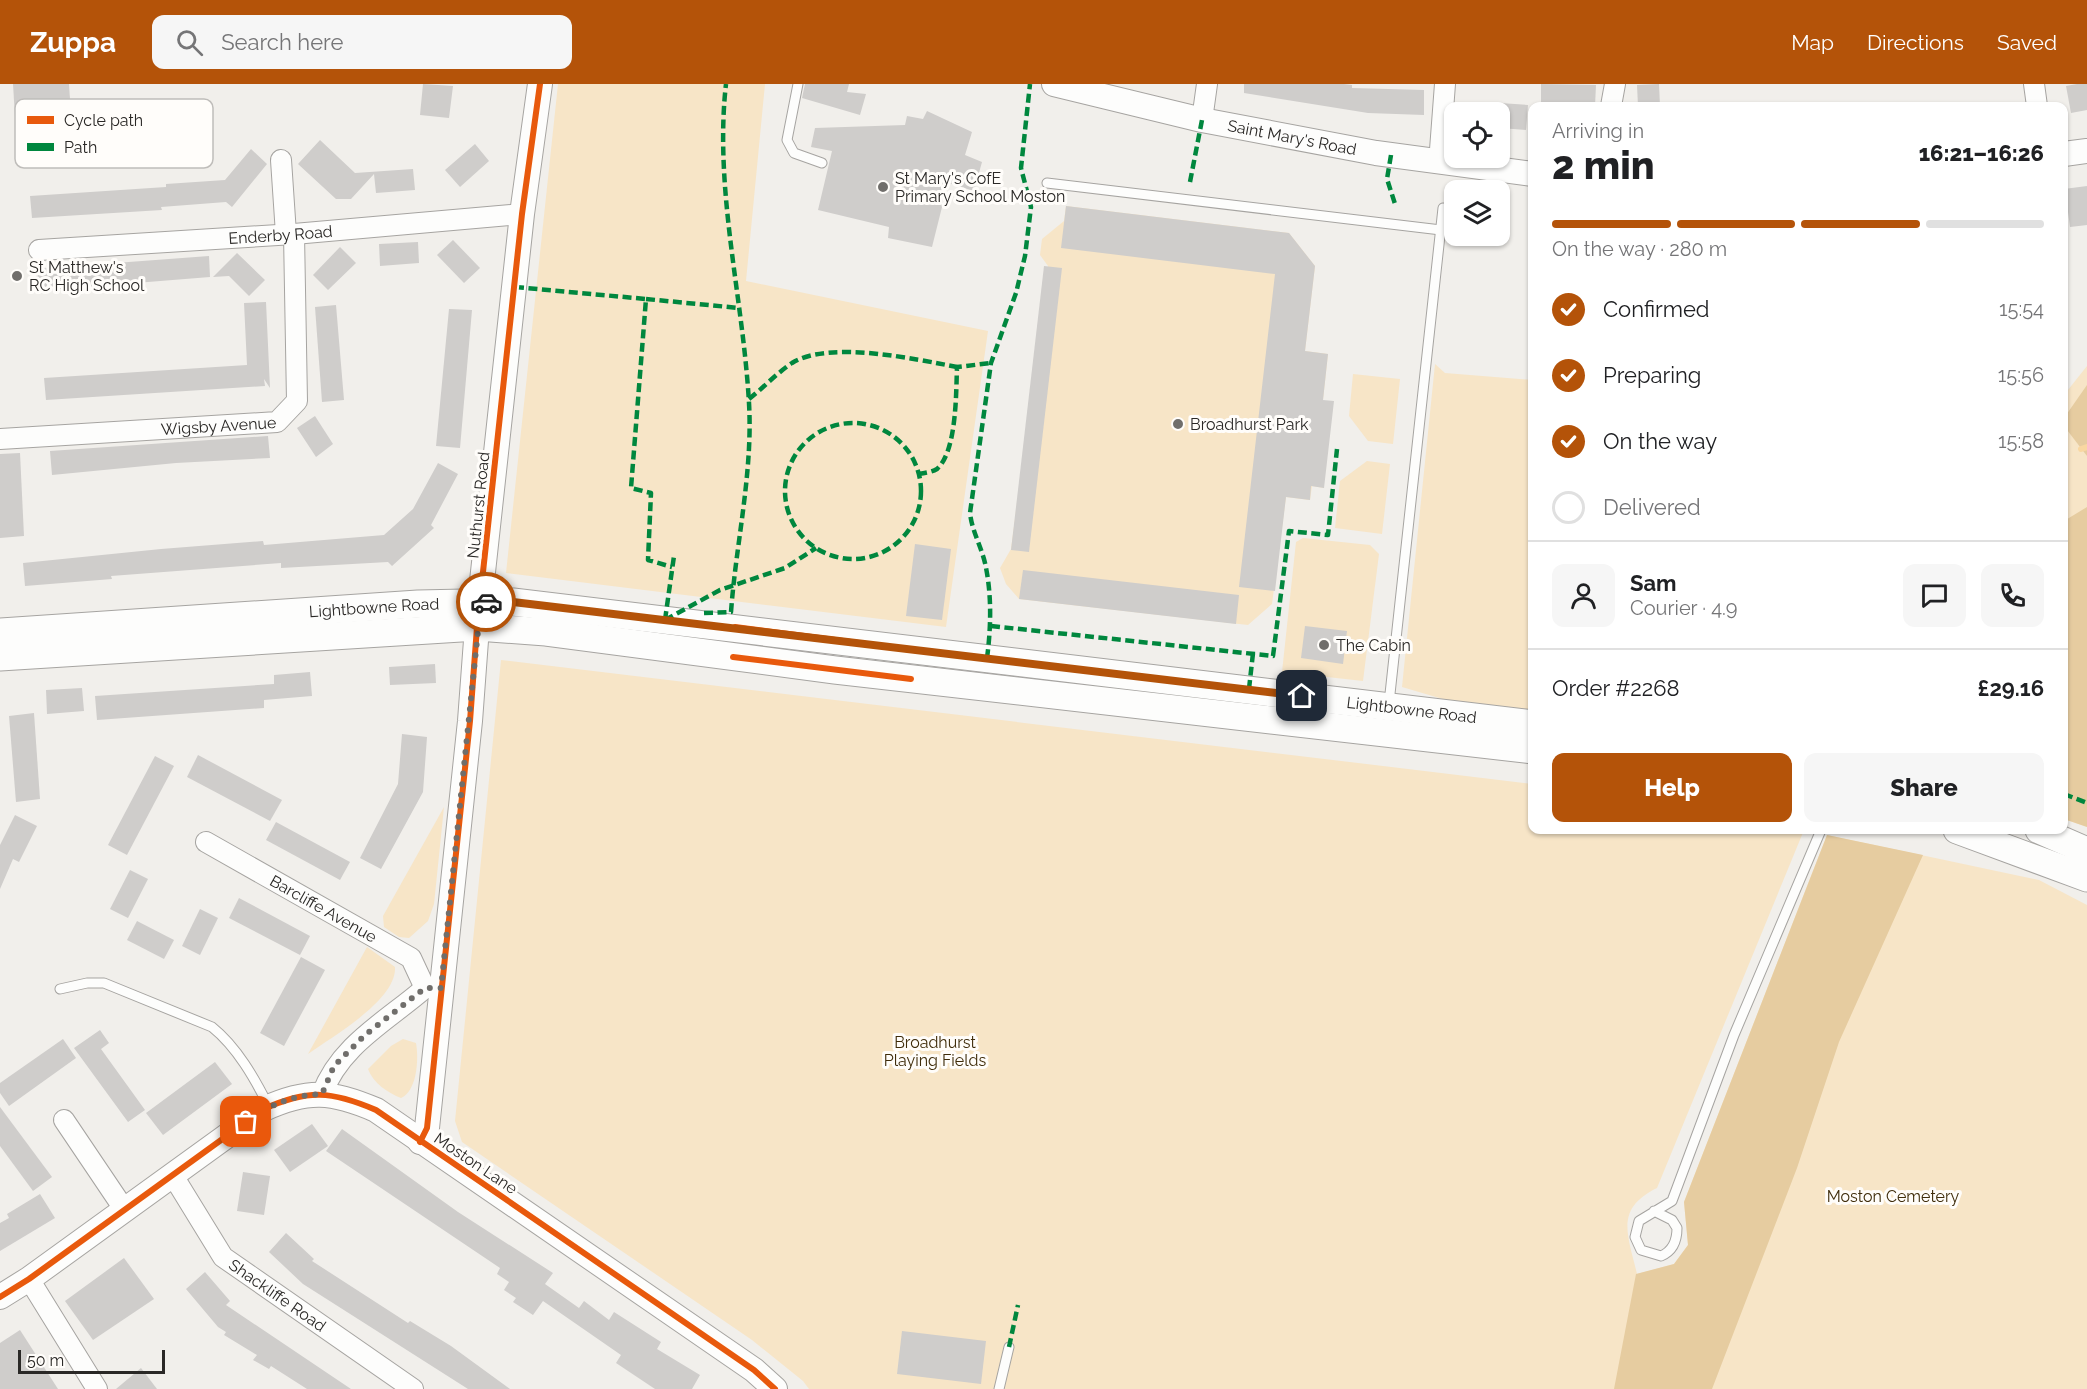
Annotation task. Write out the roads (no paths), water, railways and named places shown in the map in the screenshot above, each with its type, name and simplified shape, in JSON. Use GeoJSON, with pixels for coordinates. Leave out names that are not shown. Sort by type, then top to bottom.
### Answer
{"type":"FeatureCollection","features":[{"type":"Feature","properties":{"kind":"main road","name":"Lightbowne Road"},"geometry":{"type":"LineString","coordinates":[[0,657],[479,615],[513,602],[735,627],[1387,720],[1528,749]]}},
{"type":"Feature","properties":{"kind":"main road","name":"Lightbowne Road"},"geometry":{"type":"LineString","coordinates":[[0,632],[425,603],[479,615]]}},
{"type":"Feature","properties":{"kind":"main road","name":"Lightbowne Road"},"geometry":{"type":"LineString","coordinates":[[1387,720],[1528,724]]}},
{"type":"Feature","properties":{"kind":"main road"},"geometry":{"type":"LineString","coordinates":[[1976,834],[2087,878]]}},
{"type":"Feature","properties":{"kind":"main road"},"geometry":{"type":"LineString","coordinates":[[2048,834],[2087,851]]}},
{"type":"Feature","properties":{"kind":"street","name":"Nuthurst Road"},"geometry":{"type":"LineString","coordinates":[[420,1142],[427,1128],[433,988],[470,721],[479,615],[522,214],[540,84]]}},
{"type":"Feature","properties":{"kind":"street","name":"Saint Mary's Road"},"geometry":{"type":"LineString","coordinates":[[1054,84],[1202,120],[1439,163],[1528,173]]}},
{"type":"Feature","properties":{"kind":"street"},"geometry":{"type":"LineString","coordinates":[[1202,120],[1207,84]]}},
{"type":"Feature","properties":{"kind":"street"},"geometry":{"type":"LineString","coordinates":[[1439,163],[1445,84]]}},
{"type":"Feature","properties":{"kind":"street"},"geometry":{"type":"LineString","coordinates":[[1612,102],[1615,84]]}},
{"type":"Feature","properties":{"kind":"street"},"geometry":{"type":"LineString","coordinates":[[2034,84],[2036,102]]}},
{"type":"Feature","properties":{"kind":"street"},"geometry":{"type":"LineString","coordinates":[[2068,153],[2087,151]]}},
{"type":"Feature","properties":{"kind":"street","name":"Wigsby Avenue"},"geometry":{"type":"LineString","coordinates":[[0,439],[277,422],[297,401],[290,234],[281,160]]}},
{"type":"Feature","properties":{"kind":"street","name":"Enderby Road"},"geometry":{"type":"LineString","coordinates":[[39,250],[290,234],[522,214]]}},
{"type":"Feature","properties":{"kind":"street","name":"Barcliffe Avenue"},"geometry":{"type":"LineString","coordinates":[[206,842],[411,958],[433,988]]}},
{"type":"Feature","properties":{"kind":"street"},"geometry":{"type":"LineString","coordinates":[[322,1094],[328,1076],[343,1056],[433,988]]}},
{"type":"Feature","properties":{"kind":"street","name":"Moston Lane"},"geometry":{"type":"LineString","coordinates":[[0,1297],[29,1279],[172,1173],[269,1107],[293,1097],[322,1094],[351,1099],[376,1110],[754,1370],[775,1389]]}},
{"type":"Feature","properties":{"kind":"street"},"geometry":{"type":"LineString","coordinates":[[64,1120],[124,1209]]}},
{"type":"Feature","properties":{"kind":"street","name":"Shackliffe Road"},"geometry":{"type":"LineString","coordinates":[[172,1173],[223,1257],[413,1389]]}},
{"type":"Feature","properties":{"kind":"street"},"geometry":{"type":"LineString","coordinates":[[29,1279],[97,1389]]}},
{"type":"Feature","properties":{"kind":"lane"},"geometry":{"type":"LineString","coordinates":[[798,84],[787,140],[794,153],[822,163]]}},
{"type":"Feature","properties":{"kind":"lane"},"geometry":{"type":"LineString","coordinates":[[1047,183],[1441,230]]}},
{"type":"Feature","properties":{"kind":"lane"},"geometry":{"type":"LineString","coordinates":[[1387,720],[1443,208]]}},
{"type":"Feature","properties":{"kind":"lane"},"geometry":{"type":"LineString","coordinates":[[1672,1220],[1672,1201],[1734,1035],[1819,834]]}},
{"type":"Feature","properties":{"kind":"lane"},"geometry":{"type":"LineString","coordinates":[[60,989],[87,983],[105,983],[212,1027],[221,1034],[257,1083],[269,1107]]}},
{"type":"Feature","properties":{"kind":"lane"},"geometry":{"type":"LineString","coordinates":[[1654,1210],[1672,1220],[1677,1228],[1677,1236],[1669,1252],[1661,1256],[1641,1250],[1635,1237],[1639,1221],[1654,1210],[1672,1201]]}},
{"type":"Feature","properties":{"kind":"lane"},"geometry":{"type":"LineString","coordinates":[[999,1389],[1009,1347]]}},
{"type":"Feature","properties":{"kind":"waterway"},"geometry":{"type":"LineString","coordinates":[[2081,449],[2087,447]]}},
{"type":"Feature","properties":{"kind":"place","name":"St Mary's CofE Primary School Moston"},"geometry":{"type":"Point","coordinates":[883,187]}},
{"type":"Feature","properties":{"kind":"place","name":"St Matthew's RC High School"},"geometry":{"type":"Point","coordinates":[17,276]}},
{"type":"Feature","properties":{"kind":"place","name":"Broadhurst Park"},"geometry":{"type":"Point","coordinates":[1178,424]}},
{"type":"Feature","properties":{"kind":"place","name":"The Cabin"},"geometry":{"type":"Point","coordinates":[1324,645]}},
{"type":"Feature","properties":{"kind":"park label","name":"Broadhurst Playing Fields"},"geometry":{"type":"Point","coordinates":[935,1051]}},
{"type":"Feature","properties":{"kind":"park label","name":"Moston Cemetery"},"geometry":{"type":"Point","coordinates":[1893,1196]}}]}
